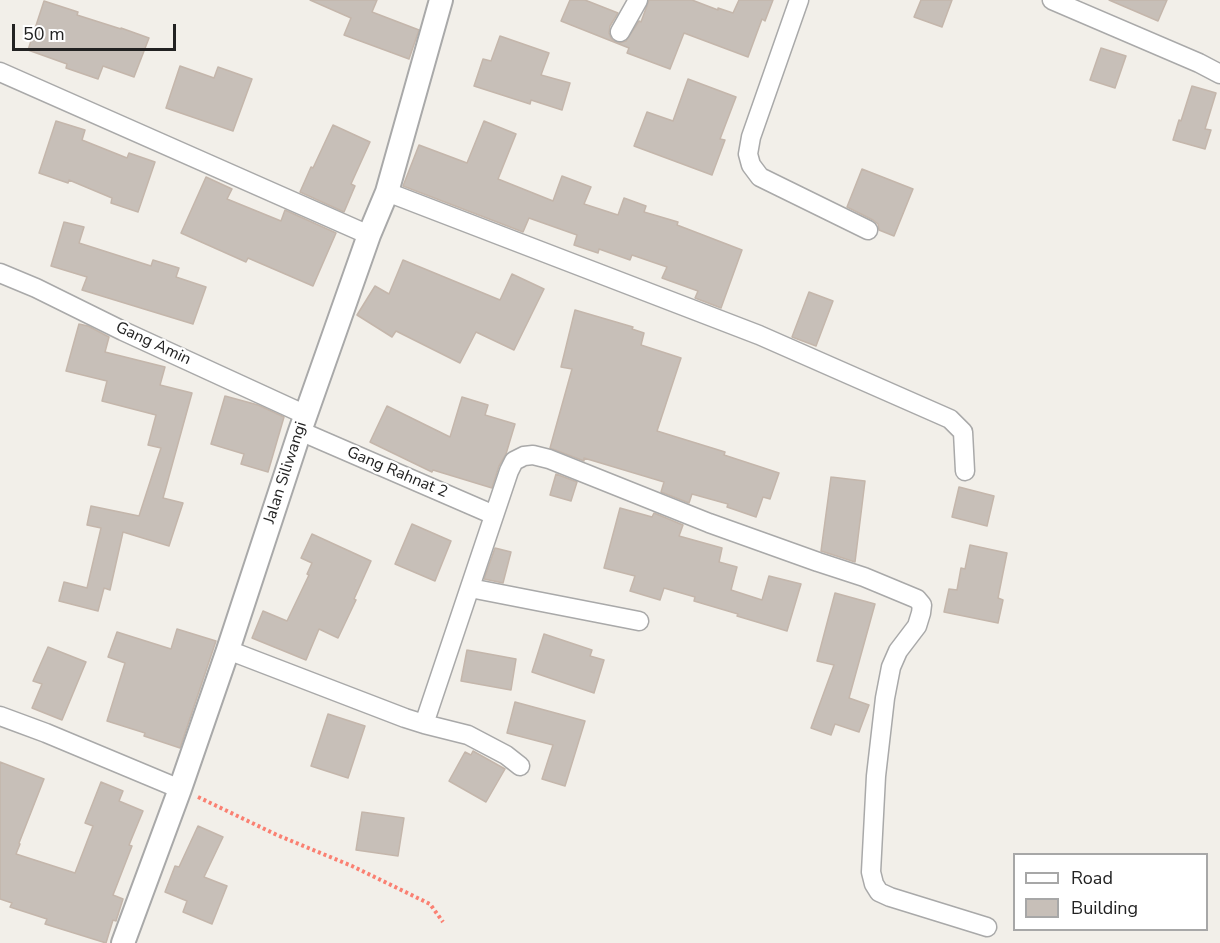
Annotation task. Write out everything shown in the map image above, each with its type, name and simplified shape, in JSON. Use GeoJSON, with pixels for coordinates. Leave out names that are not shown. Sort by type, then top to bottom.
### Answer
{"type":"FeatureCollection","features":[{"type":"Feature","properties":{"kind":"street","name":"Jalan Siliwangi"},"geometry":{"type":"LineString","coordinates":[[123,943],[180,789],[369,235],[387,192],[441,0]]}},
{"type":"Feature","properties":{"kind":"street"},"geometry":{"type":"LineString","coordinates":[[620,32],[638,0]]}},
{"type":"Feature","properties":{"kind":"street"},"geometry":{"type":"LineString","coordinates":[[799,0],[751,137],[748,154],[751,165],[760,177],[868,230]]}},
{"type":"Feature","properties":{"kind":"street"},"geometry":{"type":"LineString","coordinates":[[1052,0],[1220,74]]}},
{"type":"Feature","properties":{"kind":"street"},"geometry":{"type":"LineString","coordinates":[[0,72],[369,235]]}},
{"type":"Feature","properties":{"kind":"street"},"geometry":{"type":"LineString","coordinates":[[387,192],[759,335],[950,419],[963,432],[965,471]]}},
{"type":"Feature","properties":{"kind":"street","name":"Gang Amin"},"geometry":{"type":"LineString","coordinates":[[0,273],[123,331],[303,423]]}},
{"type":"Feature","properties":{"kind":"street","name":"Gang Rahnat 2"},"geometry":{"type":"LineString","coordinates":[[303,423],[494,515]]}},
{"type":"Feature","properties":{"kind":"street"},"geometry":{"type":"LineString","coordinates":[[424,724],[509,471],[514,461],[524,456],[533,455],[549,459],[709,523],[864,577],[917,599],[922,605],[917,626],[898,651],[891,667],[885,698],[876,776],[871,872],[879,892],[987,927]]}},
{"type":"Feature","properties":{"kind":"street"},"geometry":{"type":"LineString","coordinates":[[470,588],[639,621]]}},
{"type":"Feature","properties":{"kind":"street"},"geometry":{"type":"LineString","coordinates":[[228,650],[424,724],[468,735],[506,755],[520,766]]}},
{"type":"Feature","properties":{"kind":"street"},"geometry":{"type":"LineString","coordinates":[[0,716],[180,789]]}},
{"type":"Feature","properties":{"kind":"path"},"geometry":{"type":"LineString","coordinates":[[180,789],[277,835],[352,866],[430,904],[443,922]]}},
{"type":"Feature","properties":{"kind":"building"},"geometry":{"type":"Polygon","coordinates":[[[310,0],[377,0],[372,12],[419,30],[409,59],[344,35],[351,18],[310,0]]]}},
{"type":"Feature","properties":{"kind":"building"},"geometry":{"type":"Polygon","coordinates":[[[570,0],[585,0],[618,13],[610,26],[609,33],[614,41],[620,43],[626,41],[639,21],[641,22],[649,0],[692,0],[733,13],[739,0],[773,0],[765,21],[762,19],[748,57],[684,33],[670,69],[627,53],[629,48],[561,21],[570,0]]]}},
{"type":"Feature","properties":{"kind":"building"},"geometry":{"type":"Polygon","coordinates":[[[921,0],[952,0],[942,27],[914,17],[921,0]]]}},
{"type":"Feature","properties":{"kind":"building"},"geometry":{"type":"Polygon","coordinates":[[[1109,0],[1167,0],[1158,21],[1109,0]]]}},
{"type":"Feature","properties":{"kind":"building"},"geometry":{"type":"Polygon","coordinates":[[[44,1],[78,12],[77,15],[149,38],[134,77],[103,66],[98,79],[66,68],[67,64],[28,50],[44,1]]]}},
{"type":"Feature","properties":{"kind":"building"},"geometry":{"type":"Polygon","coordinates":[[[500,36],[549,53],[541,75],[570,83],[562,110],[531,100],[530,104],[474,86],[483,59],[491,61],[500,36]]]}},
{"type":"Feature","properties":{"kind":"building"},"geometry":{"type":"Polygon","coordinates":[[[1101,48],[1126,56],[1115,88],[1090,80],[1101,48]]]}},
{"type":"Feature","properties":{"kind":"building"},"geometry":{"type":"Polygon","coordinates":[[[180,66],[214,78],[218,67],[252,79],[233,131],[166,108],[180,66]]]}},
{"type":"Feature","properties":{"kind":"building"},"geometry":{"type":"Polygon","coordinates":[[[688,79],[736,97],[720,139],[725,140],[712,175],[634,146],[647,112],[673,121],[688,79]]]}},
{"type":"Feature","properties":{"kind":"building"},"geometry":{"type":"Polygon","coordinates":[[[1192,86],[1216,93],[1205,129],[1211,130],[1205,149],[1173,140],[1192,86]]]}},
{"type":"Feature","properties":{"kind":"building"},"geometry":{"type":"Polygon","coordinates":[[[56,121],[85,130],[82,140],[127,158],[129,153],[155,162],[138,212],[111,203],[112,198],[69,180],[68,183],[39,173],[56,121]]]}},
{"type":"Feature","properties":{"kind":"building"},"geometry":{"type":"Polygon","coordinates":[[[484,121],[516,134],[498,179],[553,201],[562,176],[591,187],[584,204],[618,215],[624,198],[646,206],[644,212],[678,222],[677,225],[742,250],[721,308],[695,298],[698,291],[662,278],[667,267],[632,255],[630,260],[599,249],[598,253],[574,245],[577,235],[529,218],[523,232],[403,186],[419,145],[467,163],[484,121]]]}},
{"type":"Feature","properties":{"kind":"building"},"geometry":{"type":"Polygon","coordinates":[[[333,125],[370,142],[351,184],[355,186],[344,212],[300,192],[333,125]]]}},
{"type":"Feature","properties":{"kind":"building"},"geometry":{"type":"Polygon","coordinates":[[[862,169],[913,189],[894,236],[879,230],[878,224],[873,220],[847,207],[862,169]]]}},
{"type":"Feature","properties":{"kind":"building"},"geometry":{"type":"Polygon","coordinates":[[[206,177],[232,189],[227,199],[281,221],[285,210],[336,233],[313,286],[248,258],[246,262],[181,233],[206,177]]]}},
{"type":"Feature","properties":{"kind":"building"},"geometry":{"type":"Polygon","coordinates":[[[64,222],[84,227],[79,243],[151,266],[153,260],[179,268],[176,277],[206,287],[193,324],[82,290],[87,277],[51,266],[64,222]]]}},
{"type":"Feature","properties":{"kind":"building"},"geometry":{"type":"Polygon","coordinates":[[[403,260],[500,300],[512,274],[544,289],[514,350],[476,332],[460,363],[396,331],[392,337],[357,315],[375,286],[389,294],[403,260]]]}},
{"type":"Feature","properties":{"kind":"building"},"geometry":{"type":"Polygon","coordinates":[[[809,292],[833,301],[816,346],[792,337],[809,292]]]}},
{"type":"Feature","properties":{"kind":"building"},"geometry":{"type":"Polygon","coordinates":[[[575,310],[633,327],[632,329],[644,333],[641,345],[681,358],[657,431],[725,452],[724,455],[779,473],[770,499],[763,497],[756,517],[727,507],[728,504],[692,494],[689,503],[661,492],[664,482],[584,458],[584,461],[550,448],[572,369],[561,367],[575,310]]]}},
{"type":"Feature","properties":{"kind":"building"},"geometry":{"type":"Polygon","coordinates":[[[79,324],[109,337],[105,352],[165,367],[160,385],[192,393],[163,498],[183,503],[169,546],[123,532],[110,590],[104,588],[98,611],[59,601],[64,582],[87,588],[101,528],[87,525],[91,506],[139,516],[161,448],[148,445],[156,415],[102,401],[107,381],[66,371],[79,324]]]}},
{"type":"Feature","properties":{"kind":"building"},"geometry":{"type":"Polygon","coordinates":[[[225,396],[258,405],[284,417],[268,472],[241,464],[244,454],[211,444],[225,396]]]}},
{"type":"Feature","properties":{"kind":"building"},"geometry":{"type":"Polygon","coordinates":[[[462,397],[488,405],[485,415],[515,424],[492,488],[433,470],[432,472],[370,442],[387,406],[450,437],[462,397]]]}},
{"type":"Feature","properties":{"kind":"building"},"geometry":{"type":"Polygon","coordinates":[[[556,474],[577,482],[571,501],[550,495],[556,474]]]}},
{"type":"Feature","properties":{"kind":"building"},"geometry":{"type":"Polygon","coordinates":[[[831,477],[865,481],[855,562],[821,551],[831,477]]]}},
{"type":"Feature","properties":{"kind":"building"},"geometry":{"type":"Polygon","coordinates":[[[959,487],[994,496],[987,526],[952,517],[959,487]]]}},
{"type":"Feature","properties":{"kind":"building"},"geometry":{"type":"Polygon","coordinates":[[[620,508],[652,517],[654,513],[683,525],[679,536],[722,548],[719,562],[737,567],[731,590],[762,600],[769,576],[801,584],[787,631],[694,601],[695,597],[664,588],[660,600],[630,591],[635,576],[604,568],[620,508]]]}},
{"type":"Feature","properties":{"kind":"building"},"geometry":{"type":"Polygon","coordinates":[[[412,524],[451,541],[435,581],[395,564],[412,524]]]}},
{"type":"Feature","properties":{"kind":"building"},"geometry":{"type":"Polygon","coordinates":[[[312,534],[371,561],[338,638],[319,629],[306,660],[252,638],[263,611],[287,621],[309,575],[307,574],[312,563],[301,558],[312,534]]]}},
{"type":"Feature","properties":{"kind":"building"},"geometry":{"type":"Polygon","coordinates":[[[970,545],[1007,553],[998,598],[1003,600],[998,623],[944,612],[949,589],[957,590],[961,568],[965,569],[970,545]]]}},
{"type":"Feature","properties":{"kind":"building"},"geometry":{"type":"Polygon","coordinates":[[[495,548],[511,552],[503,583],[484,579],[495,548]]]}},
{"type":"Feature","properties":{"kind":"building"},"geometry":{"type":"Polygon","coordinates":[[[835,593],[875,604],[849,698],[869,705],[859,732],[835,724],[831,735],[811,728],[834,665],[817,661],[835,593]]]}},
{"type":"Feature","properties":{"kind":"building"},"geometry":{"type":"Polygon","coordinates":[[[177,629],[216,641],[180,748],[144,736],[145,733],[107,721],[125,663],[108,657],[117,632],[171,649],[177,629]]]}},
{"type":"Feature","properties":{"kind":"building"},"geometry":{"type":"Polygon","coordinates":[[[544,634],[592,650],[590,656],[604,660],[594,693],[532,672],[544,634]]]}},
{"type":"Feature","properties":{"kind":"building"},"geometry":{"type":"Polygon","coordinates":[[[48,647],[86,662],[62,720],[32,708],[42,684],[33,681],[48,647]]]}},
{"type":"Feature","properties":{"kind":"building"},"geometry":{"type":"Polygon","coordinates":[[[467,650],[516,659],[511,690],[461,681],[467,650]]]}},
{"type":"Feature","properties":{"kind":"building"},"geometry":{"type":"Polygon","coordinates":[[[515,702],[585,721],[565,786],[542,779],[553,745],[507,733],[515,702]]]}},
{"type":"Feature","properties":{"kind":"building"},"geometry":{"type":"Polygon","coordinates":[[[328,714],[365,726],[348,778],[311,766],[328,714]]]}},
{"type":"Feature","properties":{"kind":"building"},"geometry":{"type":"Polygon","coordinates":[[[473,751],[505,769],[486,802],[449,781],[465,752],[471,755],[473,751]]]}},
{"type":"Feature","properties":{"kind":"building"},"geometry":{"type":"Polygon","coordinates":[[[0,762],[44,779],[16,854],[75,873],[93,826],[85,823],[101,782],[123,791],[119,801],[143,811],[113,895],[123,899],[106,943],[45,924],[47,919],[10,907],[12,903],[0,899],[0,762]]]}},
{"type":"Feature","properties":{"kind":"building"},"geometry":{"type":"Polygon","coordinates":[[[362,812],[404,818],[398,856],[356,850],[362,812]]]}},
{"type":"Feature","properties":{"kind":"building"},"geometry":{"type":"Polygon","coordinates":[[[198,826],[223,837],[204,877],[227,886],[212,924],[183,912],[187,901],[165,892],[175,866],[179,867],[198,826]]]}}]}
